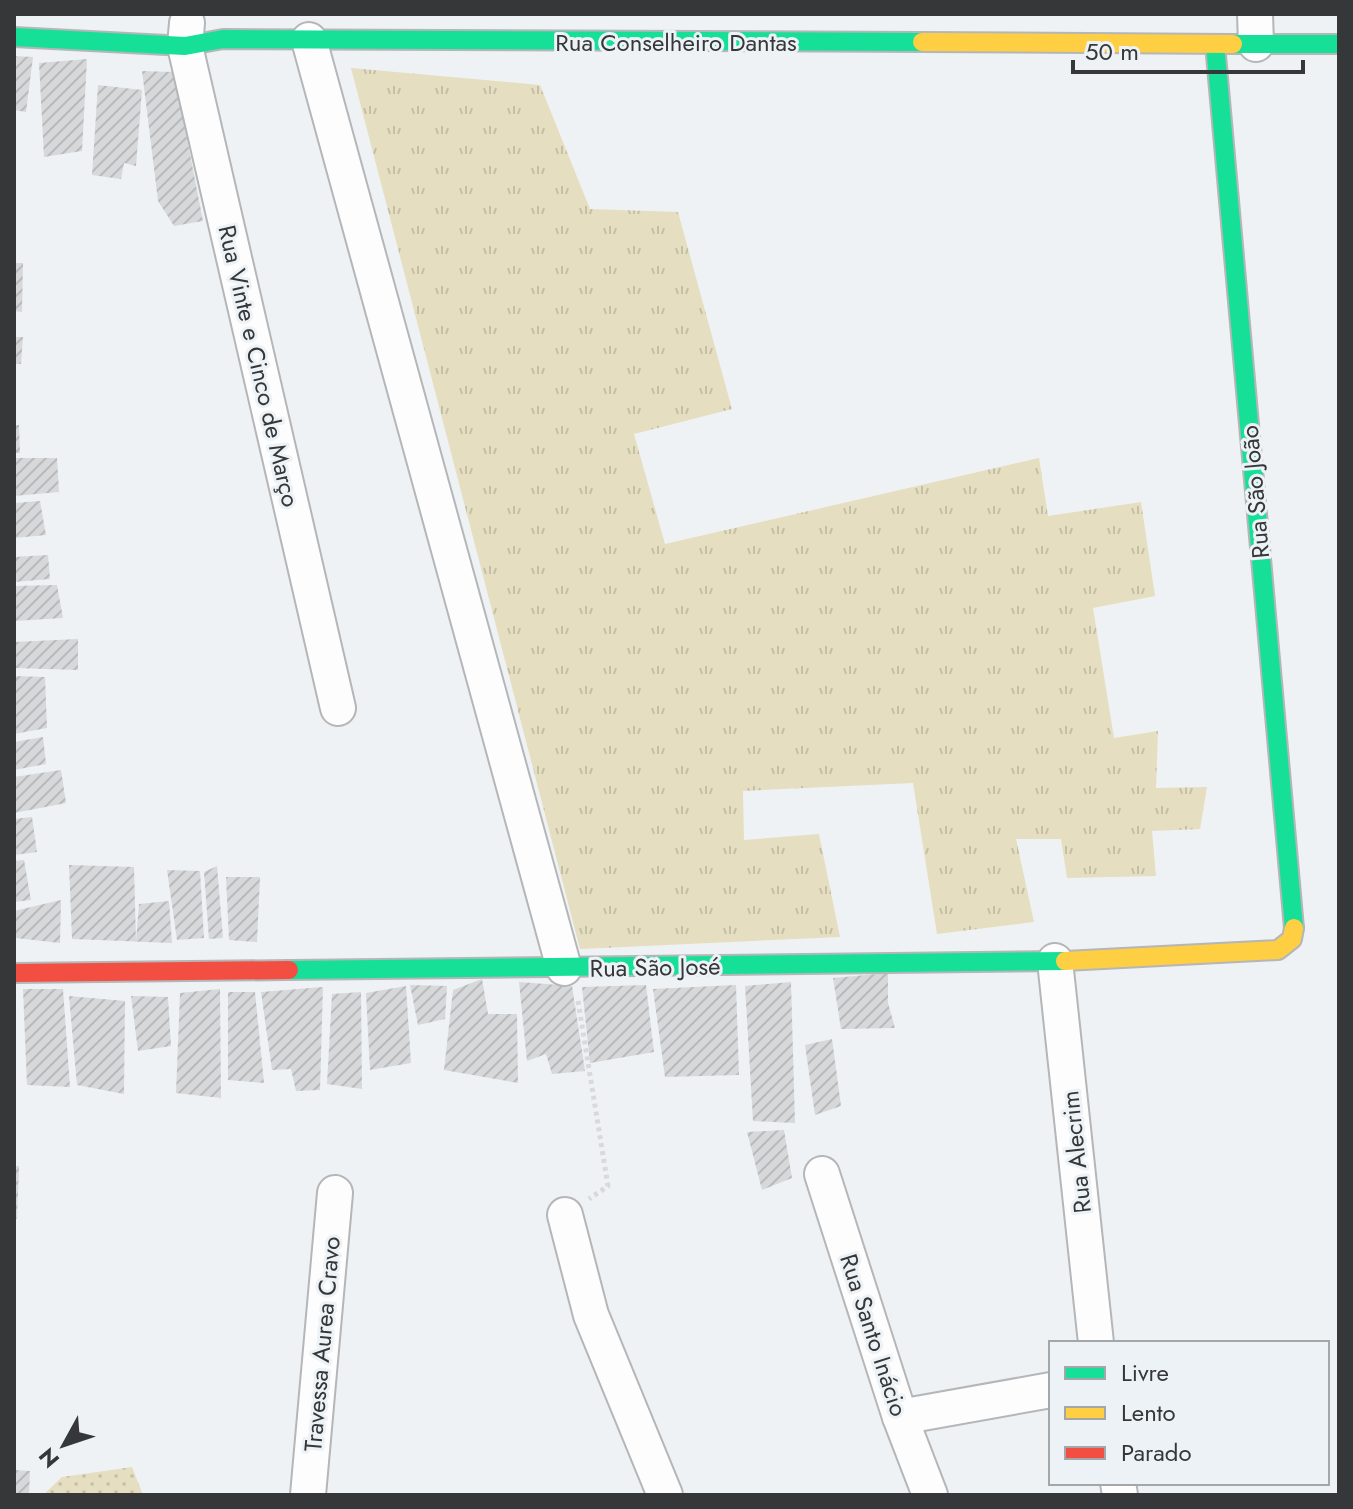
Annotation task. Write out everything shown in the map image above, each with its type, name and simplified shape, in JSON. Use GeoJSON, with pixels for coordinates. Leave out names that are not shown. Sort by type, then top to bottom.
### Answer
{"type":"FeatureCollection","features":[{"type":"Feature","properties":{"kind":"street"},"geometry":{"type":"LineString","coordinates":[[27,21],[50,30]]}},
{"type":"Feature","properties":{"kind":"street"},"geometry":{"type":"LineString","coordinates":[[14,37],[50,30],[182,29]]}},
{"type":"Feature","properties":{"kind":"street","name":"Rua Conselheiro Dantas"},"geometry":{"type":"LineString","coordinates":[[182,29],[223,39],[1215,44],[1256,29],[1339,44]]}},
{"type":"Feature","properties":{"kind":"street","name":"Rua Vinte e Cinco de Março"},"geometry":{"type":"LineString","coordinates":[[182,29],[338,708]]}},
{"type":"Feature","properties":{"kind":"street"},"geometry":{"type":"LineString","coordinates":[[309,40],[568,968]]}},
{"type":"Feature","properties":{"kind":"street","name":"Rua São João"},"geometry":{"type":"LineString","coordinates":[[1215,44],[1294,930],[1292,939]]}},
{"type":"Feature","properties":{"kind":"street","name":"Rua São José"},"geometry":{"type":"LineString","coordinates":[[14,973],[1055,961],[1278,950],[1292,939]]}},
{"type":"Feature","properties":{"kind":"street","name":"Rua Alecrim"},"geometry":{"type":"LineString","coordinates":[[1055,961],[1096,1341]]}},
{"type":"Feature","properties":{"kind":"street","name":"Rua Santo Inácio"},"geometry":{"type":"LineString","coordinates":[[822,1174],[900,1417],[930,1495]]}},
{"type":"Feature","properties":{"kind":"street","name":"Travessa Aurea Cravo"},"geometry":{"type":"LineString","coordinates":[[308,1495],[335,1193]]}},
{"type":"Feature","properties":{"kind":"street"},"geometry":{"type":"LineString","coordinates":[[565,1215],[591,1315],[665,1495]]}},
{"type":"Feature","properties":{"kind":"street"},"geometry":{"type":"LineString","coordinates":[[900,1417],[1049,1390]]}},
{"type":"Feature","properties":{"kind":"path"},"geometry":{"type":"LineString","coordinates":[[565,1215],[608,1186],[568,968]]}},
{"type":"Feature","properties":{"kind":"green space"},"geometry":{"type":"Polygon","coordinates":[[[351,68],[540,85],[590,209],[678,212],[732,409],[634,434],[665,544],[1039,458],[1048,516],[1141,502],[1155,596],[1093,608],[1114,738],[1158,731],[1156,788],[1207,787],[1200,829],[1152,831],[1156,876],[1067,878],[1061,839],[1016,839],[1034,922],[937,934],[913,783],[743,791],[744,840],[819,834],[840,937],[580,949],[351,68]]]}},
{"type":"Feature","properties":{"kind":"green space"},"geometry":{"type":"Polygon","coordinates":[[[132,1467],[143,1495],[43,1495],[62,1477],[132,1467]]]}},
{"type":"Feature","properties":{"kind":"building"},"geometry":{"type":"Polygon","coordinates":[[[14,56],[33,57],[26,112],[14,110],[14,56]]]}},
{"type":"Feature","properties":{"kind":"building"},"geometry":{"type":"Polygon","coordinates":[[[87,59],[82,151],[44,157],[39,63],[87,59]]]}},
{"type":"Feature","properties":{"kind":"building"},"geometry":{"type":"Polygon","coordinates":[[[142,71],[174,72],[203,221],[174,226],[158,201],[142,71]]]}},
{"type":"Feature","properties":{"kind":"building"},"geometry":{"type":"Polygon","coordinates":[[[98,85],[142,90],[136,166],[124,163],[121,179],[92,175],[98,85]]]}},
{"type":"Feature","properties":{"kind":"building"},"geometry":{"type":"Polygon","coordinates":[[[14,263],[23,263],[22,312],[14,311],[14,263]]]}},
{"type":"Feature","properties":{"kind":"building"},"geometry":{"type":"Polygon","coordinates":[[[14,337],[23,337],[21,364],[14,364],[14,337]]]}},
{"type":"Feature","properties":{"kind":"building"},"geometry":{"type":"Polygon","coordinates":[[[14,425],[19,425],[20,453],[14,453],[14,425]]]}},
{"type":"Feature","properties":{"kind":"building"},"geometry":{"type":"Polygon","coordinates":[[[14,458],[57,458],[59,492],[14,496],[14,458]]]}},
{"type":"Feature","properties":{"kind":"building"},"geometry":{"type":"Polygon","coordinates":[[[40,501],[46,535],[14,538],[14,503],[40,501]]]}},
{"type":"Feature","properties":{"kind":"building"},"geometry":{"type":"Polygon","coordinates":[[[48,555],[50,579],[14,582],[14,557],[48,555]]]}},
{"type":"Feature","properties":{"kind":"building"},"geometry":{"type":"Polygon","coordinates":[[[57,585],[63,618],[14,621],[14,586],[57,585]]]}},
{"type":"Feature","properties":{"kind":"building"},"geometry":{"type":"Polygon","coordinates":[[[78,639],[78,670],[14,668],[14,642],[78,639]]]}},
{"type":"Feature","properties":{"kind":"building"},"geometry":{"type":"Polygon","coordinates":[[[14,676],[45,677],[47,728],[14,734],[14,676]]]}},
{"type":"Feature","properties":{"kind":"building"},"geometry":{"type":"Polygon","coordinates":[[[43,737],[46,764],[14,770],[14,742],[43,737]]]}},
{"type":"Feature","properties":{"kind":"building"},"geometry":{"type":"Polygon","coordinates":[[[61,770],[66,803],[14,813],[14,777],[61,770]]]}},
{"type":"Feature","properties":{"kind":"building"},"geometry":{"type":"Polygon","coordinates":[[[32,817],[37,852],[14,855],[14,819],[32,817]]]}},
{"type":"Feature","properties":{"kind":"building"},"geometry":{"type":"Polygon","coordinates":[[[24,860],[31,900],[14,902],[14,861],[24,860]]]}},
{"type":"Feature","properties":{"kind":"building"},"geometry":{"type":"Polygon","coordinates":[[[69,865],[134,867],[136,941],[139,904],[169,901],[172,943],[72,939],[69,865]]]}},
{"type":"Feature","properties":{"kind":"building"},"geometry":{"type":"Polygon","coordinates":[[[217,866],[223,938],[209,939],[204,872],[217,866]]]}},
{"type":"Feature","properties":{"kind":"building"},"geometry":{"type":"Polygon","coordinates":[[[167,870],[200,871],[204,938],[177,940],[167,870]]]}},
{"type":"Feature","properties":{"kind":"building"},"geometry":{"type":"Polygon","coordinates":[[[226,877],[260,877],[257,942],[229,940],[226,877]]]}},
{"type":"Feature","properties":{"kind":"building"},"geometry":{"type":"Polygon","coordinates":[[[61,900],[60,943],[16,938],[14,911],[61,900]]]}},
{"type":"Feature","properties":{"kind":"building"},"geometry":{"type":"Polygon","coordinates":[[[888,973],[888,1003],[895,1028],[841,1029],[833,978],[888,973]]]}},
{"type":"Feature","properties":{"kind":"building"},"geometry":{"type":"Polygon","coordinates":[[[482,979],[488,1014],[517,1014],[518,1083],[444,1070],[453,990],[482,979]]]}},
{"type":"Feature","properties":{"kind":"building"},"geometry":{"type":"Polygon","coordinates":[[[519,982],[572,986],[585,1071],[552,1074],[546,1054],[527,1061],[519,982]]]}},
{"type":"Feature","properties":{"kind":"building"},"geometry":{"type":"Polygon","coordinates":[[[791,982],[795,1123],[753,1121],[745,986],[791,982]]]}},
{"type":"Feature","properties":{"kind":"building"},"geometry":{"type":"Polygon","coordinates":[[[410,985],[447,986],[445,1019],[418,1025],[410,985]]]}},
{"type":"Feature","properties":{"kind":"building"},"geometry":{"type":"Polygon","coordinates":[[[646,985],[654,1052],[590,1063],[582,987],[646,985]]]}},
{"type":"Feature","properties":{"kind":"building"},"geometry":{"type":"Polygon","coordinates":[[[736,985],[739,1075],[665,1077],[653,989],[736,985]]]}},
{"type":"Feature","properties":{"kind":"building"},"geometry":{"type":"Polygon","coordinates":[[[406,986],[411,1063],[370,1070],[366,993],[406,986]]]}},
{"type":"Feature","properties":{"kind":"building"},"geometry":{"type":"Polygon","coordinates":[[[323,987],[320,1090],[296,1091],[291,1069],[272,1070],[261,992],[323,987]]]}},
{"type":"Feature","properties":{"kind":"building"},"geometry":{"type":"Polygon","coordinates":[[[23,989],[63,989],[70,1087],[27,1085],[23,989]]]}},
{"type":"Feature","properties":{"kind":"building"},"geometry":{"type":"Polygon","coordinates":[[[220,989],[221,1098],[176,1093],[180,993],[220,989]]]}},
{"type":"Feature","properties":{"kind":"building"},"geometry":{"type":"Polygon","coordinates":[[[228,992],[255,992],[264,1083],[228,1080],[228,992]]]}},
{"type":"Feature","properties":{"kind":"building"},"geometry":{"type":"Polygon","coordinates":[[[361,992],[362,1089],[327,1084],[332,994],[361,992]]]}},
{"type":"Feature","properties":{"kind":"building"},"geometry":{"type":"Polygon","coordinates":[[[69,996],[125,1001],[124,1094],[77,1085],[69,996]]]}},
{"type":"Feature","properties":{"kind":"building"},"geometry":{"type":"Polygon","coordinates":[[[131,996],[168,997],[171,1046],[138,1051],[131,996]]]}},
{"type":"Feature","properties":{"kind":"building"},"geometry":{"type":"Polygon","coordinates":[[[832,1039],[841,1106],[815,1115],[805,1045],[832,1039]]]}},
{"type":"Feature","properties":{"kind":"building"},"geometry":{"type":"Polygon","coordinates":[[[784,1130],[792,1178],[762,1190],[747,1132],[784,1130]]]}},
{"type":"Feature","properties":{"kind":"building"},"geometry":{"type":"Polygon","coordinates":[[[14,1166],[19,1166],[17,1219],[14,1219],[14,1166]]]}},
{"type":"Feature","properties":{"kind":"building"},"geometry":{"type":"Polygon","coordinates":[[[14,1470],[30,1471],[29,1495],[14,1495],[14,1470]]]}},
{"type":"Feature","properties":{"kind":"traffic: fast"},"geometry":{"type":"LineString","coordinates":[[14,37],[185,46],[223,39],[922,42]]}},
{"type":"Feature","properties":{"kind":"traffic: fast"},"geometry":{"type":"LineString","coordinates":[[1215,44],[1294,928]]}},
{"type":"Feature","properties":{"kind":"traffic: fast"},"geometry":{"type":"LineString","coordinates":[[1233,44],[1339,44]]}},
{"type":"Feature","properties":{"kind":"traffic: fast"},"geometry":{"type":"LineString","coordinates":[[289,970],[1065,961]]}},
{"type":"Feature","properties":{"kind":"traffic: slow"},"geometry":{"type":"LineString","coordinates":[[922,42],[1233,44]]}},
{"type":"Feature","properties":{"kind":"traffic: slow"},"geometry":{"type":"LineString","coordinates":[[1065,961],[1278,950],[1292,939],[1294,928]]}},
{"type":"Feature","properties":{"kind":"traffic: jam"},"geometry":{"type":"LineString","coordinates":[[14,973],[289,970]]}}]}
